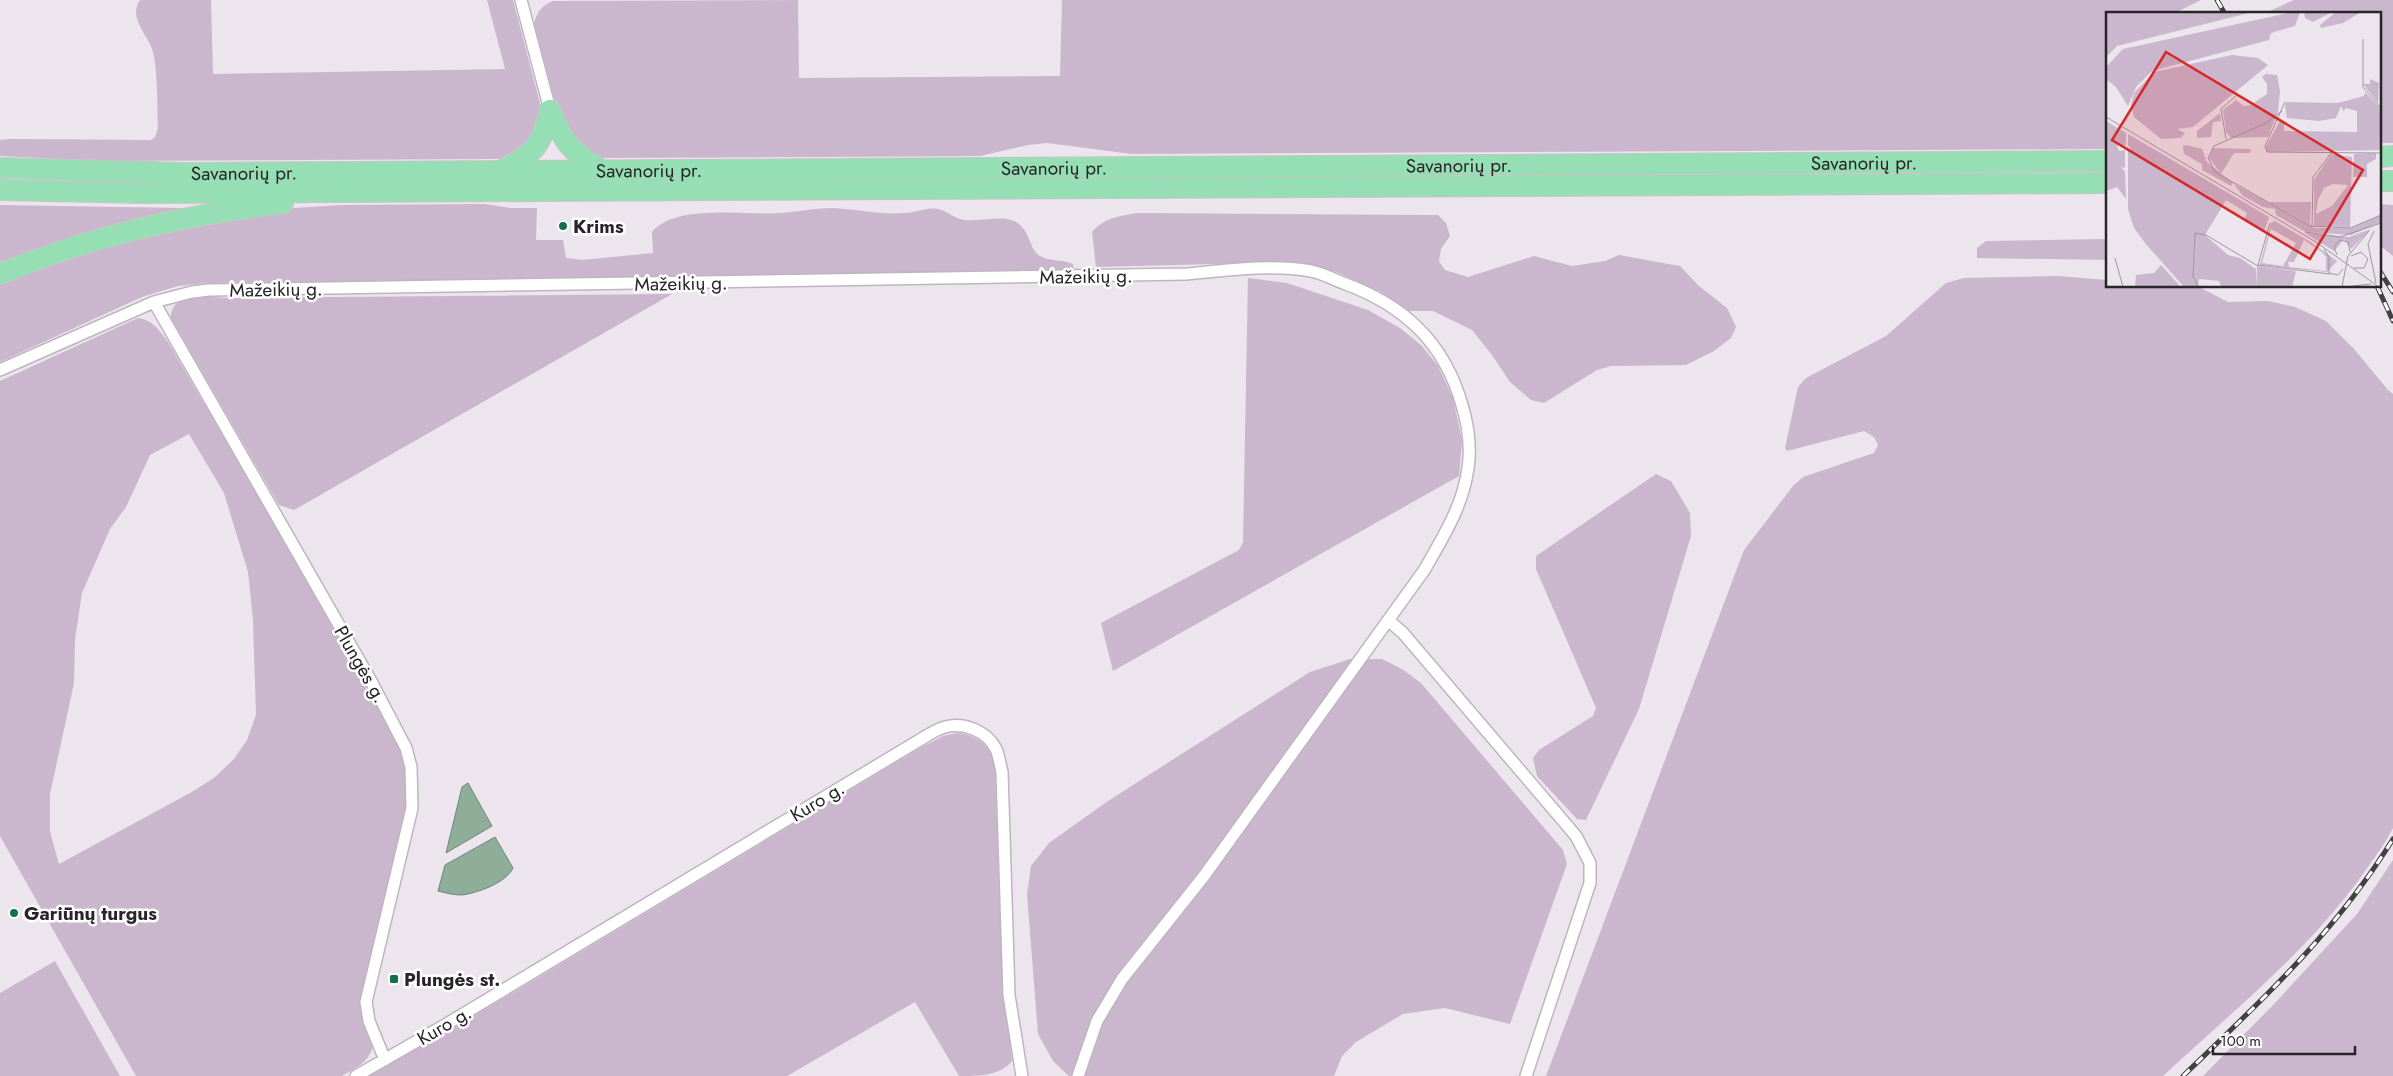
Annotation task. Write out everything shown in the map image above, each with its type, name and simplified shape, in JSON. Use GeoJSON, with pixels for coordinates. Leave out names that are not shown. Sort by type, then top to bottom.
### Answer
{"type":"FeatureCollection","features":[{"type":"Feature","properties":{"kind":"highway"},"geometry":{"type":"LineString","coordinates":[[550,110],[558,130],[574,153],[600,170]]}},
{"type":"Feature","properties":{"kind":"highway"},"geometry":{"type":"LineString","coordinates":[[502,170],[539,146],[550,110]]}},
{"type":"Feature","properties":{"kind":"highway"},"geometry":{"type":"LineString","coordinates":[[2380,158],[2393,156]]}},
{"type":"Feature","properties":{"kind":"highway"},"geometry":{"type":"LineString","coordinates":[[2380,158],[2393,160]]}},
{"type":"Feature","properties":{"kind":"highway","name":"Savanorių pr."},"geometry":{"type":"LineString","coordinates":[[0,168],[186,173],[2106,161]]}},
{"type":"Feature","properties":{"kind":"highway"},"geometry":{"type":"LineString","coordinates":[[2380,181],[2393,181]]}},
{"type":"Feature","properties":{"kind":"highway","name":"Savanorių pr."},"geometry":{"type":"LineString","coordinates":[[0,190],[131,193],[2106,183]]}},
{"type":"Feature","properties":{"kind":"highway"},"geometry":{"type":"LineString","coordinates":[[0,274],[63,250],[159,223],[255,207],[368,192]]}},
{"type":"Feature","properties":{"kind":"street"},"geometry":{"type":"LineString","coordinates":[[521,0],[550,110]]}},
{"type":"Feature","properties":{"kind":"street","name":"Mažeikių g."},"geometry":{"type":"LineString","coordinates":[[0,370],[154,302],[192,292],[209,290],[1187,274],[1271,266],[1313,271],[1372,295],[1415,325],[1444,359],[1456,382],[1465,413],[1469,442],[1468,468],[1462,496],[1453,519],[1426,569],[1204,876],[1122,979],[1097,1021],[1078,1076]]}},
{"type":"Feature","properties":{"kind":"street","name":"Plungės g."},"geometry":{"type":"LineString","coordinates":[[154,302],[371,681],[406,748],[412,776],[412,808],[366,1002],[369,1021],[385,1060]]}},
{"type":"Feature","properties":{"kind":"street"},"geometry":{"type":"LineString","coordinates":[[1388,620],[1403,634],[1576,836],[1590,863],[1590,883],[1526,1076]]}},
{"type":"Feature","properties":{"kind":"street","name":"Kuro g."},"geometry":{"type":"LineString","coordinates":[[356,1076],[923,738],[944,727],[958,725],[972,728],[985,736],[996,749],[1002,772],[1009,995],[1022,1076]]}},
{"type":"Feature","properties":{"kind":"shaded area"},"geometry":{"type":"Polygon","coordinates":[[[140,0],[211,0],[213,74],[505,69],[487,0],[513,0],[542,111],[535,142],[505,159],[103,161],[0,156],[0,140],[151,140],[155,137],[158,128],[154,56],[150,43],[137,19],[136,13],[140,0]]]}},
{"type":"Feature","properties":{"kind":"shaded area"},"geometry":{"type":"Polygon","coordinates":[[[798,0],[799,78],[1060,76],[1062,0],[2201,0],[2177,12],[2106,12],[2106,149],[1132,154],[1047,143],[1028,145],[980,156],[601,158],[589,157],[562,128],[534,24],[540,10],[553,1],[798,0]]]}},
{"type":"Feature","properties":{"kind":"shaded area"},"geometry":{"type":"Polygon","coordinates":[[[2294,0],[2393,0],[2393,143],[2380,143],[2380,12],[2267,12],[2294,0]]]}},
{"type":"Feature","properties":{"kind":"shaded area"},"geometry":{"type":"Polygon","coordinates":[[[485,204],[510,208],[537,208],[536,240],[563,240],[566,258],[583,260],[653,253],[652,232],[663,223],[678,217],[694,214],[780,213],[832,208],[877,213],[908,213],[938,209],[965,220],[1008,219],[1014,221],[1024,229],[1036,253],[1044,258],[1073,264],[1074,272],[207,283],[178,286],[142,297],[0,362],[0,279],[77,250],[278,209],[342,205],[485,204]]]}},
{"type":"Feature","properties":{"kind":"shaded area"},"geometry":{"type":"Polygon","coordinates":[[[2380,204],[2393,205],[2393,256],[2380,246],[2380,204]]]}},
{"type":"Feature","properties":{"kind":"shaded area"},"geometry":{"type":"Polygon","coordinates":[[[0,205],[183,208],[54,246],[0,267],[0,205]]]}},
{"type":"Feature","properties":{"kind":"shaded area"},"geometry":{"type":"Polygon","coordinates":[[[1138,213],[1438,215],[1446,223],[1450,236],[1441,249],[1439,261],[1445,270],[1468,277],[1534,256],[1572,266],[1605,261],[1619,255],[1680,266],[1699,286],[1727,308],[1736,327],[1731,338],[1714,351],[1686,365],[1611,366],[1597,370],[1544,403],[1531,400],[1510,382],[1472,330],[1433,311],[1409,311],[1381,292],[1336,272],[1294,262],[1096,267],[1092,232],[1108,220],[1138,213]]]}},
{"type":"Feature","properties":{"kind":"shaded area"},"geometry":{"type":"Polygon","coordinates":[[[2106,239],[2106,260],[1977,258],[1977,248],[1986,241],[2106,239]]]}},
{"type":"Feature","properties":{"kind":"shaded area"},"geometry":{"type":"Polygon","coordinates":[[[2058,276],[2106,280],[2106,288],[2201,288],[2228,302],[2268,301],[2295,307],[2326,321],[2354,349],[2393,394],[2393,828],[2368,867],[2346,896],[2298,951],[2163,1076],[1546,1076],[1744,550],[1793,486],[1803,477],[1874,453],[1878,445],[1874,437],[1864,431],[1787,451],[1785,448],[1798,387],[1806,378],[1886,336],[1946,283],[1964,278],[2058,276]]]}},
{"type":"Feature","properties":{"kind":"shaded area"},"geometry":{"type":"Polygon","coordinates":[[[1248,278],[1287,283],[1368,310],[1400,328],[1421,345],[1438,366],[1453,398],[1462,441],[1459,476],[1113,671],[1101,623],[1239,550],[1243,542],[1248,278]]]}},
{"type":"Feature","properties":{"kind":"shaded area"},"geometry":{"type":"Polygon","coordinates":[[[672,294],[294,510],[279,505],[171,318],[173,309],[178,303],[195,297],[672,294]]]}},
{"type":"Feature","properties":{"kind":"shaded area"},"geometry":{"type":"Polygon","coordinates":[[[138,318],[148,321],[155,326],[168,342],[374,694],[400,745],[406,768],[408,788],[406,811],[362,993],[373,1046],[365,1060],[342,1076],[136,1076],[0,836],[0,381],[138,318]],[[189,434],[150,455],[126,507],[110,529],[82,593],[75,639],[74,683],[50,794],[50,832],[59,864],[214,778],[234,759],[247,740],[256,715],[253,620],[248,572],[224,493],[189,434]]]}},
{"type":"Feature","properties":{"kind":"shaded area"},"geometry":{"type":"Polygon","coordinates":[[[1656,474],[1671,481],[1690,513],[1691,536],[1639,709],[1586,820],[1577,819],[1537,776],[1533,758],[1539,750],[1593,716],[1596,708],[1536,569],[1536,556],[1656,474]]]}},
{"type":"Feature","properties":{"kind":"shaded area"},"geometry":{"type":"Polygon","coordinates":[[[1350,659],[1382,659],[1402,669],[1421,683],[1563,850],[1567,864],[1510,1024],[1445,1008],[1403,1014],[1356,1042],[1342,1056],[1334,1076],[1069,1076],[1053,1061],[1038,1034],[1027,894],[1031,866],[1049,843],[1108,801],[1310,672],[1350,659]]]}},
{"type":"Feature","properties":{"kind":"shaded area"},"geometry":{"type":"Polygon","coordinates":[[[957,733],[970,736],[982,742],[990,752],[995,765],[1001,913],[1012,1061],[1001,1070],[982,1075],[959,1076],[915,1002],[787,1076],[367,1076],[462,1023],[920,748],[943,736],[957,733]]]}},
{"type":"Feature","properties":{"kind":"shaded area"},"geometry":{"type":"Polygon","coordinates":[[[468,783],[492,826],[446,853],[462,787],[468,783]]]}},
{"type":"Feature","properties":{"kind":"shaded area"},"geometry":{"type":"Polygon","coordinates":[[[495,837],[513,868],[504,878],[483,890],[468,894],[456,895],[438,891],[445,865],[495,837]]]}},
{"type":"Feature","properties":{"kind":"shaded area"},"geometry":{"type":"Polygon","coordinates":[[[2393,860],[2393,1076],[2203,1076],[2275,1003],[2357,914],[2393,860]]]}},
{"type":"Feature","properties":{"kind":"shaded area"},"geometry":{"type":"Polygon","coordinates":[[[55,961],[120,1076],[0,1076],[0,993],[55,961]]]}},
{"type":"Feature","properties":{"kind":"railway"},"geometry":{"type":"LineString","coordinates":[[2217,0],[2224,12]]}},
{"type":"Feature","properties":{"kind":"railway"},"geometry":{"type":"LineString","coordinates":[[2380,272],[2393,292]]}},
{"type":"Feature","properties":{"kind":"railway"},"geometry":{"type":"LineString","coordinates":[[2378,288],[2393,321]]}},
{"type":"Feature","properties":{"kind":"railway"},"geometry":{"type":"LineString","coordinates":[[2183,1076],[2241,1021],[2322,936],[2371,873],[2393,839]]}},
{"type":"Feature","properties":{"kind":"place","name":"Krims"},"geometry":{"type":"Point","coordinates":[563,226]}},
{"type":"Feature","properties":{"kind":"place","name":"Gariūnų turgus"},"geometry":{"type":"Point","coordinates":[14,913]}},
{"type":"Feature","properties":{"kind":"place","name":"Plungės st."},"geometry":{"type":"Point","coordinates":[394,979]}}]}
